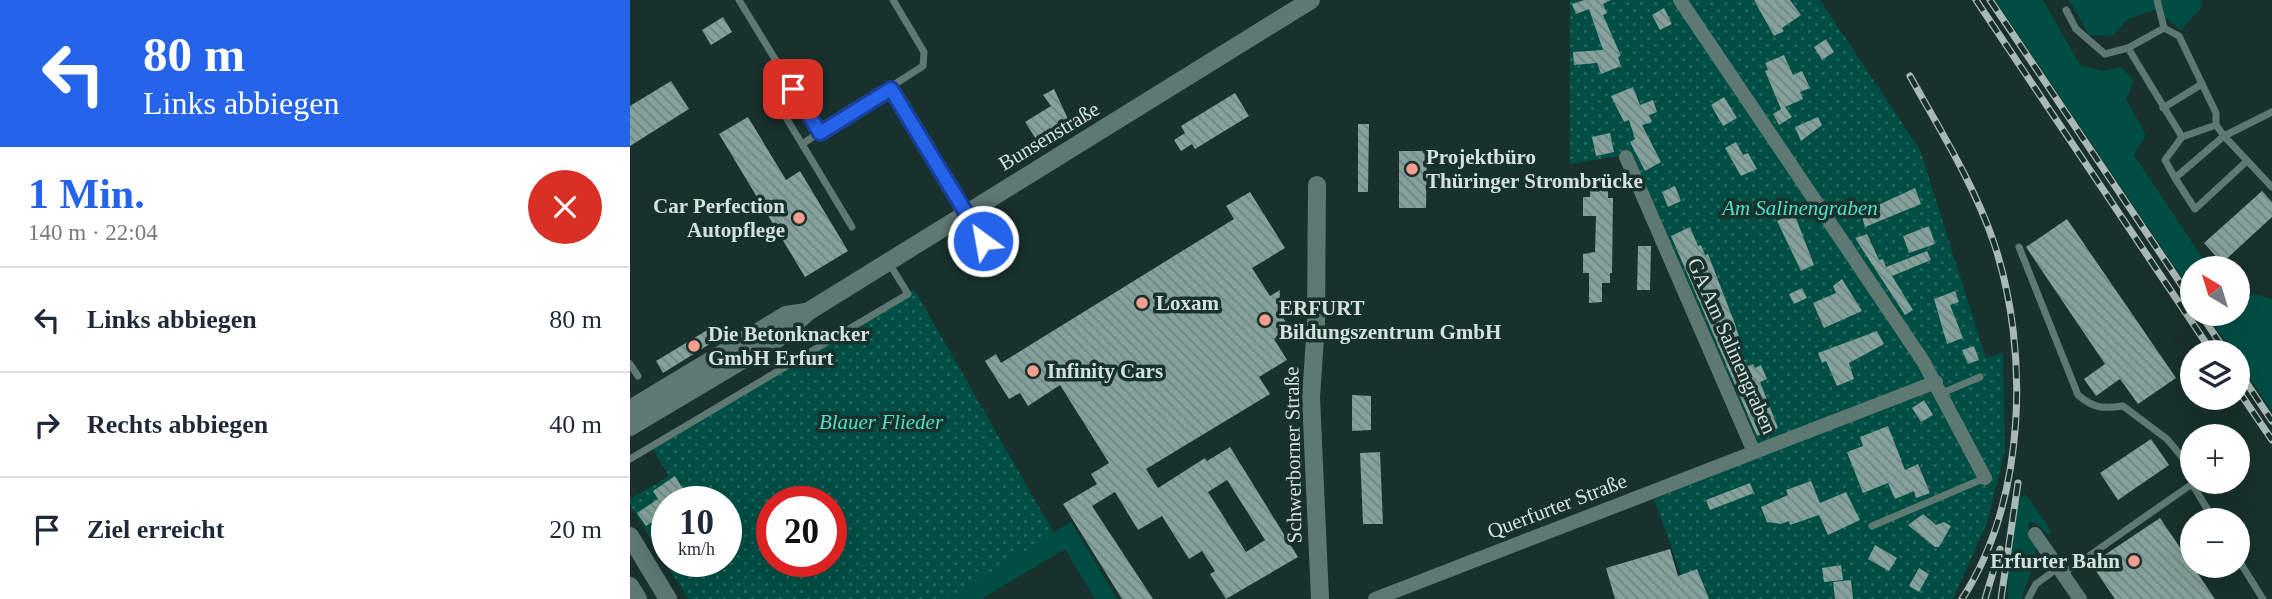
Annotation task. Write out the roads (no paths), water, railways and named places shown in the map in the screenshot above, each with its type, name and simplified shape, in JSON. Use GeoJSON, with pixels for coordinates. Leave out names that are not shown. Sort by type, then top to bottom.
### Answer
{"type":"FeatureCollection","features":[{"type":"Feature","properties":{"kind":"main road","name":"Bunsenstraße"},"geometry":{"type":"LineString","coordinates":[[630,427],[776,340],[809,311],[1204,62],[1311,0]]}},
{"type":"Feature","properties":{"kind":"main road","name":"Schwerborner Straße"},"geometry":{"type":"LineString","coordinates":[[1317,185],[1316,324],[1311,397],[1320,599]]}},
{"type":"Feature","properties":{"kind":"main road","name":"Bunsenstraße"},"geometry":{"type":"LineString","coordinates":[[630,409],[786,315],[809,311]]}},
{"type":"Feature","properties":{"kind":"main road"},"geometry":{"type":"LineString","coordinates":[[630,536],[668,599]]}},
{"type":"Feature","properties":{"kind":"main road"},"geometry":{"type":"LineString","coordinates":[[630,586],[638,599]]}},
{"type":"Feature","properties":{"kind":"street"},"geometry":{"type":"LineString","coordinates":[[1680,0],[1939,387],[1985,478]]}},
{"type":"Feature","properties":{"kind":"street","name":"GA Am Salinengraben"},"geometry":{"type":"LineString","coordinates":[[1626,157],[1754,452],[1939,387]]}},
{"type":"Feature","properties":{"kind":"street","name":"Querfurter Straße"},"geometry":{"type":"LineString","coordinates":[[1375,599],[1403,594],[1754,452]]}},
{"type":"Feature","properties":{"kind":"street"},"geometry":{"type":"LineString","coordinates":[[2035,534],[2080,599]]}},
{"type":"Feature","properties":{"kind":"lane"},"geometry":{"type":"LineString","coordinates":[[739,0],[820,133]]}},
{"type":"Feature","properties":{"kind":"lane"},"geometry":{"type":"LineString","coordinates":[[802,144],[917,72],[926,58],[892,0]]}},
{"type":"Feature","properties":{"kind":"lane"},"geometry":{"type":"LineString","coordinates":[[2157,0],[2164,28],[2179,36],[2216,113],[2216,125],[2272,187]]}},
{"type":"Feature","properties":{"kind":"lane"},"geometry":{"type":"LineString","coordinates":[[2066,10],[2076,29],[2105,54],[2128,48],[2164,28]]}},
{"type":"Feature","properties":{"kind":"lane"},"geometry":{"type":"LineString","coordinates":[[2128,48],[2182,137]]}},
{"type":"Feature","properties":{"kind":"lane"},"geometry":{"type":"LineString","coordinates":[[2163,108],[2202,84]]}},
{"type":"Feature","properties":{"kind":"lane"},"geometry":{"type":"LineString","coordinates":[[891,89],[983,241]]}},
{"type":"Feature","properties":{"kind":"lane"},"geometry":{"type":"LineString","coordinates":[[782,111],[852,227]]}},
{"type":"Feature","properties":{"kind":"lane"},"geometry":{"type":"LineString","coordinates":[[2175,178],[2224,136],[2272,112]]}},
{"type":"Feature","properties":{"kind":"lane"},"geometry":{"type":"LineString","coordinates":[[2216,125],[2182,137],[2165,160],[2195,209],[2248,161]]}},
{"type":"Feature","properties":{"kind":"lane"},"geometry":{"type":"LineString","coordinates":[[2019,247],[2078,395],[2090,405],[2104,409],[2123,406],[2167,439],[2180,454]]}},
{"type":"Feature","properties":{"kind":"lane"},"geometry":{"type":"LineString","coordinates":[[630,459],[908,294],[889,262]]}},
{"type":"Feature","properties":{"kind":"lane"},"geometry":{"type":"LineString","coordinates":[[630,364],[638,376]]}},
{"type":"Feature","properties":{"kind":"lane","name":"GA Am Salinengraben"},"geometry":{"type":"LineString","coordinates":[[1939,387],[1980,377]]}},
{"type":"Feature","properties":{"kind":"lane"},"geometry":{"type":"LineString","coordinates":[[1872,526],[1985,478]]}},
{"type":"Feature","properties":{"kind":"lane"},"geometry":{"type":"LineString","coordinates":[[2028,599],[2036,584],[2061,571],[2180,492]]}},
{"type":"Feature","properties":{"kind":"lane"},"geometry":{"type":"LineString","coordinates":[[2250,578],[2263,599]]}},
{"type":"Feature","properties":{"kind":"railway"},"geometry":{"type":"LineString","coordinates":[[1976,0],[2204,340]]}},
{"type":"Feature","properties":{"kind":"railway"},"geometry":{"type":"LineString","coordinates":[[1990,0],[2180,283]]}},
{"type":"Feature","properties":{"kind":"railway"},"geometry":{"type":"LineString","coordinates":[[1910,76],[1956,158],[1986,221],[2006,286],[2013,331],[2017,377],[2016,425],[2010,472],[1999,517],[1983,560],[1962,599]]}},
{"type":"Feature","properties":{"kind":"railway"},"geometry":{"type":"LineString","coordinates":[[2209,326],[2218,340]]}},
{"type":"Feature","properties":{"kind":"railway"},"geometry":{"type":"LineString","coordinates":[[2250,388],[2272,421]]}},
{"type":"Feature","properties":{"kind":"railway"},"geometry":{"type":"LineString","coordinates":[[2250,408],[2272,440]]}},
{"type":"Feature","properties":{"kind":"railway"},"geometry":{"type":"LineString","coordinates":[[2001,599],[2018,483]]}},
{"type":"Feature","properties":{"kind":"railway"},"geometry":{"type":"LineString","coordinates":[[1985,599],[2000,549]]}},
{"type":"Feature","properties":{"kind":"place","name":"Projektbüro Thüringer Strombrücke"},"geometry":{"type":"Point","coordinates":[1412,169]}},
{"type":"Feature","properties":{"kind":"place","name":"Car Perfection Autopflege"},"geometry":{"type":"Point","coordinates":[799,218]}},
{"type":"Feature","properties":{"kind":"place","name":"Loxam"},"geometry":{"type":"Point","coordinates":[1142,303]}},
{"type":"Feature","properties":{"kind":"place","name":"ERFURT Bildungszentrum GmbH"},"geometry":{"type":"Point","coordinates":[1265,320]}},
{"type":"Feature","properties":{"kind":"place","name":"Die Betonknacker GmbH Erfurt"},"geometry":{"type":"Point","coordinates":[694,346]}},
{"type":"Feature","properties":{"kind":"place","name":"Infinity Cars"},"geometry":{"type":"Point","coordinates":[1033,371]}},
{"type":"Feature","properties":{"kind":"place","name":"Erfurter Bahn"},"geometry":{"type":"Point","coordinates":[2134,561]}},
{"type":"Feature","properties":{"kind":"park label","name":"Am Salinengraben"},"geometry":{"type":"Point","coordinates":[1800,208]}},
{"type":"Feature","properties":{"kind":"park label","name":"Blauer Flieder"},"geometry":{"type":"Point","coordinates":[881,422]}}]}
